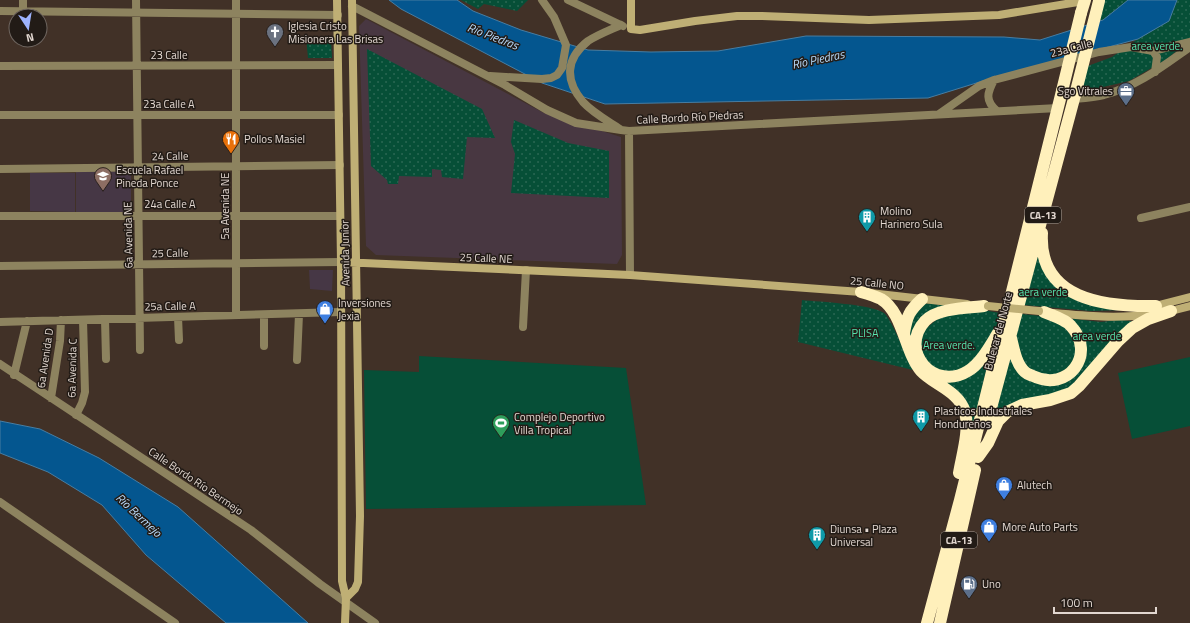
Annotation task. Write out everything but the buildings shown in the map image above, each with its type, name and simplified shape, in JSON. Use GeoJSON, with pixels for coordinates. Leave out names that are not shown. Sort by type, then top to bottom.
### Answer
{"type":"FeatureCollection","features":[{"type":"Feature","properties":{"kind":"highway","name":"Bulevar del Norte"},"geometry":{"type":"LineString","coordinates":[[940,623],[978,457],[1099,0]]}},
{"type":"Feature","properties":{"kind":"highway","name":"Bulevar del Norte"},"geometry":{"type":"LineString","coordinates":[[927,623],[960,500],[1083,4]]}},
{"type":"Feature","properties":{"kind":"highway"},"geometry":{"type":"LineString","coordinates":[[1042,217],[1041,242],[1043,255],[1047,265],[1060,283],[1069,291],[1102,303],[1130,306],[1156,306]]}},
{"type":"Feature","properties":{"kind":"highway"},"geometry":{"type":"LineString","coordinates":[[861,292],[882,300],[891,308],[904,334],[910,353],[921,370],[950,392],[960,402],[965,412],[966,427],[959,473],[960,500]]}},
{"type":"Feature","properties":{"kind":"highway"},"geometry":{"type":"LineString","coordinates":[[904,334],[907,317],[922,299]]}},
{"type":"Feature","properties":{"kind":"highway"},"geometry":{"type":"LineString","coordinates":[[986,306],[954,309],[938,313],[926,320],[920,331],[916,344],[917,354],[922,364],[931,373],[944,377],[960,376],[969,371],[986,351],[1004,324]]}},
{"type":"Feature","properties":{"kind":"highway"},"geometry":{"type":"LineString","coordinates":[[1010,336],[1015,356],[1025,372],[1048,381],[1068,375],[1077,367],[1081,356],[1080,344],[1071,326],[1042,311]]}},
{"type":"Feature","properties":{"kind":"highway"},"geometry":{"type":"LineString","coordinates":[[978,457],[988,443],[998,421],[1007,412],[1022,405],[1050,400],[1071,393],[1079,386],[1118,341],[1132,328],[1148,319],[1171,311]]}},
{"type":"Feature","properties":{"kind":"main road","name":"Avenida Junior"},"geometry":{"type":"LineString","coordinates":[[338,0],[342,581],[345,603],[344,623]]}},
{"type":"Feature","properties":{"kind":"main road"},"geometry":{"type":"LineString","coordinates":[[631,0],[631,29],[640,30],[737,16],[869,20],[999,15],[1083,4]]}},
{"type":"Feature","properties":{"kind":"main road","name":"Avenida Junior"},"geometry":{"type":"LineString","coordinates":[[345,603],[355,589],[359,575],[360,516],[352,3]]}},
{"type":"Feature","properties":{"kind":"main road","name":"25 Calle NE"},"geometry":{"type":"LineString","coordinates":[[341,262],[630,275]]}},
{"type":"Feature","properties":{"kind":"main road","name":"25 Calle NO"},"geometry":{"type":"LineString","coordinates":[[630,275],[861,292],[1087,316],[1134,317],[1171,311],[1190,306]]}},
{"type":"Feature","properties":{"kind":"main road"},"geometry":{"type":"LineString","coordinates":[[1122,316],[1190,297]]}},
{"type":"Feature","properties":{"kind":"street","name":"6a Avenida NE"},"geometry":{"type":"LineString","coordinates":[[136,0],[140,350]]}},
{"type":"Feature","properties":{"kind":"street","name":"5a Avenida NE"},"geometry":{"type":"LineString","coordinates":[[236,0],[236,315]]}},
{"type":"Feature","properties":{"kind":"street"},"geometry":{"type":"LineString","coordinates":[[487,76],[531,80],[551,78],[557,75],[562,68],[566,45],[554,17],[542,0]]}},
{"type":"Feature","properties":{"kind":"street"},"geometry":{"type":"LineString","coordinates":[[568,0],[631,29]]}},
{"type":"Feature","properties":{"kind":"street","name":"Calle Bordo Río Piedras"},"geometry":{"type":"LineString","coordinates":[[352,3],[548,110],[576,123],[625,131],[1058,108]]}},
{"type":"Feature","properties":{"kind":"street"},"geometry":{"type":"LineString","coordinates":[[48,11],[338,15]]}},
{"type":"Feature","properties":{"kind":"street"},"geometry":{"type":"LineString","coordinates":[[621,25],[589,41],[575,54],[569,70],[574,88],[584,102],[603,118],[625,131],[630,275]]}},
{"type":"Feature","properties":{"kind":"street","name":"23a Calle"},"geometry":{"type":"LineString","coordinates":[[938,115],[979,86],[994,80],[1099,52],[1131,46],[1153,51],[1190,42]]}},
{"type":"Feature","properties":{"kind":"street"},"geometry":{"type":"LineString","coordinates":[[1074,97],[1103,95],[1130,86],[1155,72],[1190,47]]}},
{"type":"Feature","properties":{"kind":"street"},"geometry":{"type":"LineString","coordinates":[[1153,51],[1157,57],[1155,72]]}},
{"type":"Feature","properties":{"kind":"street","name":"23 Calle"},"geometry":{"type":"LineString","coordinates":[[0,66],[338,65]]}},
{"type":"Feature","properties":{"kind":"street"},"geometry":{"type":"LineString","coordinates":[[994,80],[988,91],[989,102],[997,112]]}},
{"type":"Feature","properties":{"kind":"street","name":"23a Calle A"},"geometry":{"type":"LineString","coordinates":[[0,115],[339,114]]}},
{"type":"Feature","properties":{"kind":"street","name":"24 Calle"},"geometry":{"type":"LineString","coordinates":[[0,169],[340,165]]}},
{"type":"Feature","properties":{"kind":"street"},"geometry":{"type":"LineString","coordinates":[[1142,218],[1190,206]]}},
{"type":"Feature","properties":{"kind":"street","name":"24a Calle A"},"geometry":{"type":"LineString","coordinates":[[0,216],[340,216]]}},
{"type":"Feature","properties":{"kind":"street","name":"25 Calle"},"geometry":{"type":"LineString","coordinates":[[0,266],[341,262]]}},
{"type":"Feature","properties":{"kind":"street"},"geometry":{"type":"LineString","coordinates":[[523,327],[526,270]]}},
{"type":"Feature","properties":{"kind":"street","name":"25a Calle A"},"geometry":{"type":"LineString","coordinates":[[0,322],[341,312]]}},
{"type":"Feature","properties":{"kind":"street"},"geometry":{"type":"LineString","coordinates":[[264,314],[264,346]]}},
{"type":"Feature","properties":{"kind":"street"},"geometry":{"type":"LineString","coordinates":[[297,360],[299,314]]}},
{"type":"Feature","properties":{"kind":"street"},"geometry":{"type":"LineString","coordinates":[[178,317],[179,340]]}},
{"type":"Feature","properties":{"kind":"street"},"geometry":{"type":"LineString","coordinates":[[105,319],[106,359]]}},
{"type":"Feature","properties":{"kind":"street","name":"6a Avenida D"},"geometry":{"type":"LineString","coordinates":[[50,398],[60,341],[61,320]]}},
{"type":"Feature","properties":{"kind":"street","name":"6a Avenida C"},"geometry":{"type":"LineString","coordinates":[[76,415],[82,403],[84,392],[83,320]]}},
{"type":"Feature","properties":{"kind":"street"},"geometry":{"type":"LineString","coordinates":[[14,375],[28,321]]}},
{"type":"Feature","properties":{"kind":"street","name":"Calle Bordo Río Bermejo"},"geometry":{"type":"LineString","coordinates":[[0,364],[14,375],[251,530],[345,603],[375,623]]}},
{"type":"Feature","properties":{"kind":"street"},"geometry":{"type":"LineString","coordinates":[[0,502],[175,623]]}},
{"type":"Feature","properties":{"kind":"shaded area"},"geometry":{"type":"Polygon","coordinates":[[[366,19],[544,113],[621,137],[622,255],[617,264],[376,255],[366,246],[359,26],[366,19]]]}},
{"type":"Feature","properties":{"kind":"shaded area","name":"Escuela Rafael Pineda Ponce"},"geometry":{"type":"Polygon","coordinates":[[[76,170],[131,170],[131,212],[76,212],[76,170]]]}},
{"type":"Feature","properties":{"kind":"shaded area"},"geometry":{"type":"Polygon","coordinates":[[[30,173],[75,173],[75,212],[30,211],[30,173]]]}},
{"type":"Feature","properties":{"kind":"shaded area"},"geometry":{"type":"Polygon","coordinates":[[[309,270],[333,270],[332,291],[310,289],[309,270]]]}},
{"type":"Feature","properties":{"kind":"green space"},"geometry":{"type":"Polygon","coordinates":[[[461,0],[528,0],[517,11],[484,4],[478,9],[461,0]]]}},
{"type":"Feature","properties":{"kind":"green space"},"geometry":{"type":"Polygon","coordinates":[[[1102,0],[1128,0],[1103,20],[1096,22],[1102,0]]]}},
{"type":"Feature","properties":{"kind":"green space","name":"area verde."},"geometry":{"type":"Polygon","coordinates":[[[1177,0],[1190,0],[1190,39],[1167,59],[1129,81],[1077,93],[1085,67],[1112,57],[1138,39],[1169,21],[1177,0]]]}},
{"type":"Feature","properties":{"kind":"green space"},"geometry":{"type":"Polygon","coordinates":[[[306,37],[331,39],[332,58],[308,58],[306,37]]]}},
{"type":"Feature","properties":{"kind":"green space"},"geometry":{"type":"Polygon","coordinates":[[[367,49],[482,109],[495,138],[467,137],[463,179],[442,177],[441,170],[432,169],[432,177],[399,176],[398,184],[388,184],[387,180],[371,166],[367,49]]]}},
{"type":"Feature","properties":{"kind":"green space"},"geometry":{"type":"Polygon","coordinates":[[[514,120],[568,143],[609,151],[609,198],[511,193],[515,154],[511,142],[514,120]]]}},
{"type":"Feature","properties":{"kind":"green space","name":"aera verde"},"geometry":{"type":"Polygon","coordinates":[[[1039,251],[1054,282],[1124,310],[1091,311],[1024,305],[1039,251]]]}},
{"type":"Feature","properties":{"kind":"green space","name":"PLISA"},"geometry":{"type":"Polygon","coordinates":[[[802,300],[857,305],[869,307],[884,313],[895,331],[913,370],[798,342],[802,300]]]}},
{"type":"Feature","properties":{"kind":"green space"},"geometry":{"type":"Polygon","coordinates":[[[922,303],[953,306],[937,311],[913,343],[908,331],[908,326],[911,317],[922,303]]]}},
{"type":"Feature","properties":{"kind":"green space","name":"Area verde."},"geometry":{"type":"Polygon","coordinates":[[[977,309],[1000,313],[997,326],[984,349],[967,369],[945,374],[925,363],[919,342],[923,331],[941,316],[977,309]]]}},
{"type":"Feature","properties":{"kind":"green space","name":"area verde"},"geometry":{"type":"Polygon","coordinates":[[[1022,314],[1050,317],[1061,322],[1077,344],[1075,365],[1050,377],[1028,369],[1020,358],[1014,339],[1022,314]]]}},
{"type":"Feature","properties":{"kind":"green space","name":"area verde"},"geometry":{"type":"Polygon","coordinates":[[[1066,318],[1101,322],[1118,320],[1132,321],[1066,391],[1020,402],[989,434],[1011,353],[1047,384],[1084,355],[1066,318]]]}},
{"type":"Feature","properties":{"kind":"green space"},"geometry":{"type":"Polygon","coordinates":[[[992,346],[963,467],[967,410],[935,379],[962,378],[992,346]]]}},
{"type":"Feature","properties":{"kind":"green space","name":"Complejo Deportivo Villa Tropical"},"geometry":{"type":"Polygon","coordinates":[[[419,356],[626,368],[646,505],[366,509],[364,370],[419,372],[419,356]]]}},
{"type":"Feature","properties":{"kind":"green space"},"geometry":{"type":"Polygon","coordinates":[[[1190,357],[1190,426],[1132,439],[1118,373],[1190,357]]]}},
{"type":"Feature","properties":{"kind":"water","name":"Río Piedras"},"geometry":{"type":"Polygon","coordinates":[[[389,0],[457,0],[473,11],[521,30],[588,50],[651,52],[718,51],[806,36],[1004,37],[1040,40],[1103,20],[1128,0],[1177,0],[1169,21],[1138,39],[986,80],[928,98],[605,104],[542,83],[401,9],[389,0]]]}},
{"type":"Feature","properties":{"kind":"water","name":"Río Bermejo"},"geometry":{"type":"Polygon","coordinates":[[[0,421],[40,429],[99,458],[178,507],[308,623],[226,623],[146,555],[102,505],[48,472],[0,453],[0,421]]]}},
{"type":"Feature","properties":{"kind":"place","name":"Iglesia Cristo Misionera Las Brisas"},"geometry":{"type":"Point","coordinates":[275,47]}},
{"type":"Feature","properties":{"kind":"place","name":"Sgo Vitrales"},"geometry":{"type":"Point","coordinates":[1126,106]}},
{"type":"Feature","properties":{"kind":"place","name":"Pollos Masiel"},"geometry":{"type":"Point","coordinates":[231,154]}},
{"type":"Feature","properties":{"kind":"place","name":"Escuela Rafael Pineda Ponce"},"geometry":{"type":"Point","coordinates":[103,191]}},
{"type":"Feature","properties":{"kind":"place","name":"Molino Harinero Sula"},"geometry":{"type":"Point","coordinates":[867,232]}},
{"type":"Feature","properties":{"kind":"place","name":"Inversiones Jexia"},"geometry":{"type":"Point","coordinates":[325,324]}},
{"type":"Feature","properties":{"kind":"place","name":"Plasticos Industriales Hondureños"},"geometry":{"type":"Point","coordinates":[921,432]}},
{"type":"Feature","properties":{"kind":"place","name":"Complejo Deportivo Villa Tropical"},"geometry":{"type":"Point","coordinates":[501,438]}},
{"type":"Feature","properties":{"kind":"place","name":"Alutech"},"geometry":{"type":"Point","coordinates":[1004,500]}},
{"type":"Feature","properties":{"kind":"place","name":"More Auto Parts"},"geometry":{"type":"Point","coordinates":[989,542]}},
{"type":"Feature","properties":{"kind":"place","name":"Diunsa • Plaza Universal"},"geometry":{"type":"Point","coordinates":[817,550]}},
{"type":"Feature","properties":{"kind":"place","name":"Uno"},"geometry":{"type":"Point","coordinates":[969,599]}}]}
